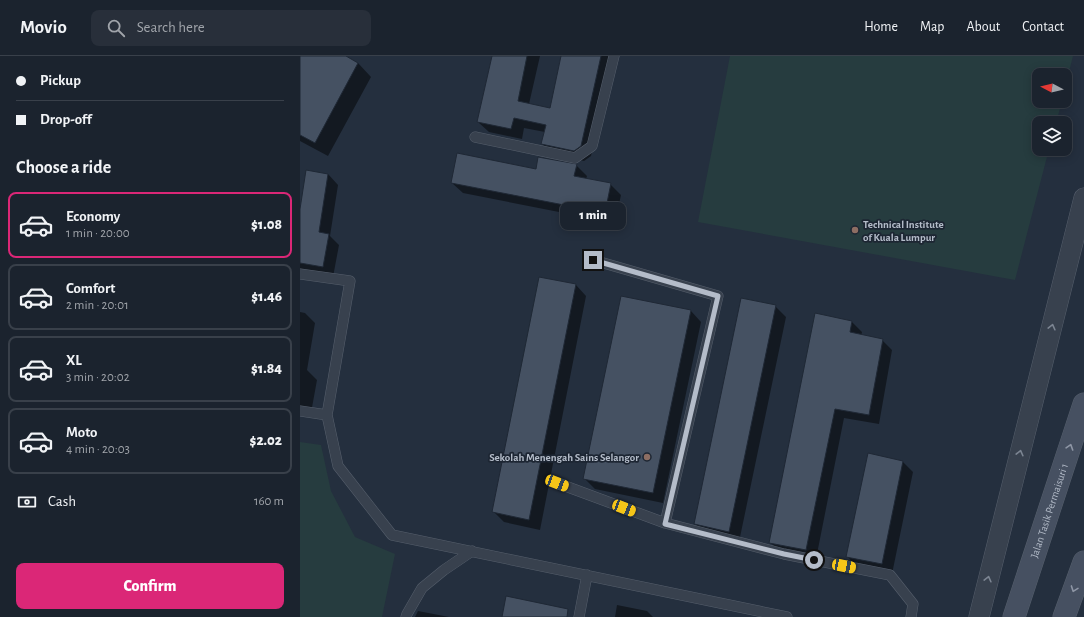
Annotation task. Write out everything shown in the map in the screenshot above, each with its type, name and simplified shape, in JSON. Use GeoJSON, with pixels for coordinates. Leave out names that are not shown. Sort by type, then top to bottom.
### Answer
{"type":"FeatureCollection","features":[{"type":"Feature","properties":{"kind":"main road","name":"Jalan Tasik Permaisuri 1"},"geometry":{"type":"LineString","coordinates":[[1014,617],[1084,404]]}},
{"type":"Feature","properties":{"kind":"main road"},"geometry":{"type":"LineString","coordinates":[[1064,617],[1084,562]]}},
{"type":"Feature","properties":{"kind":"street"},"geometry":{"type":"LineString","coordinates":[[979,617],[1084,198]]}},
{"type":"Feature","properties":{"kind":"lane"},"geometry":{"type":"LineString","coordinates":[[475,137],[575,158],[592,146],[614,56]]}},
{"type":"Feature","properties":{"kind":"lane"},"geometry":{"type":"LineString","coordinates":[[593,260],[718,296],[665,524]]}},
{"type":"Feature","properties":{"kind":"lane"},"geometry":{"type":"LineString","coordinates":[[300,274],[350,281],[327,416],[338,466],[392,535],[587,576],[750,613],[787,617]]}},
{"type":"Feature","properties":{"kind":"lane"},"geometry":{"type":"LineString","coordinates":[[300,410],[327,416]]}},
{"type":"Feature","properties":{"kind":"lane"},"geometry":{"type":"LineString","coordinates":[[557,483],[665,524],[784,554],[890,575],[913,604],[911,617]]}},
{"type":"Feature","properties":{"kind":"lane"},"geometry":{"type":"LineString","coordinates":[[406,617],[422,588],[444,570],[472,551]]}},
{"type":"Feature","properties":{"kind":"lane"},"geometry":{"type":"LineString","coordinates":[[579,617],[587,576]]}},
{"type":"Feature","properties":{"kind":"green space"},"geometry":{"type":"Polygon","coordinates":[[[730,56],[1073,56],[1070,68],[1032,68],[1032,108],[1060,108],[1058,116],[1032,116],[1032,156],[1047,156],[1015,280],[698,222],[730,56]]]}},
{"type":"Feature","properties":{"kind":"green space"},"geometry":{"type":"Polygon","coordinates":[[[300,442],[321,445],[331,491],[355,537],[395,554],[382,617],[300,617],[300,442]]]}},
{"type":"Feature","properties":{"kind":"building"},"geometry":{"type":"Polygon","coordinates":[[[300,56],[346,56],[358,63],[315,143],[300,135],[300,56]]]}},
{"type":"Feature","properties":{"kind":"building"},"geometry":{"type":"Polygon","coordinates":[[[492,56],[527,56],[518,101],[550,108],[561,56],[601,56],[581,146],[574,151],[541,144],[546,125],[514,118],[511,129],[477,122],[492,56]]]}},
{"type":"Feature","properties":{"kind":"building"},"geometry":{"type":"Polygon","coordinates":[[[457,153],[536,169],[538,157],[577,164],[574,176],[611,183],[605,213],[451,183],[457,153]]]}},
{"type":"Feature","properties":{"kind":"building"},"geometry":{"type":"Polygon","coordinates":[[[306,170],[328,174],[319,232],[329,234],[323,267],[300,263],[300,209],[306,170]]]}},
{"type":"Feature","properties":{"kind":"building"},"geometry":{"type":"Polygon","coordinates":[[[539,277],[576,284],[529,520],[492,512],[539,277]]]}},
{"type":"Feature","properties":{"kind":"building"},"geometry":{"type":"Polygon","coordinates":[[[621,296],[691,310],[653,493],[583,479],[621,296]]]}},
{"type":"Feature","properties":{"kind":"building"},"geometry":{"type":"Polygon","coordinates":[[[741,298],[776,305],[729,532],[694,524],[741,298]]]}},
{"type":"Feature","properties":{"kind":"building"},"geometry":{"type":"Polygon","coordinates":[[[815,313],[852,321],[850,332],[883,339],[869,415],[835,409],[806,550],[769,543],[815,313]]]}},
{"type":"Feature","properties":{"kind":"building"},"geometry":{"type":"Polygon","coordinates":[[[868,453],[903,461],[882,564],[846,557],[868,453]]]}},
{"type":"Feature","properties":{"kind":"building"},"geometry":{"type":"Polygon","coordinates":[[[506,596],[568,609],[567,617],[502,617],[506,596]]]}},
{"type":"Feature","properties":{"kind":"place","name":"Technical Institute of Kuala Lumpur"},"geometry":{"type":"Point","coordinates":[855,230]}},
{"type":"Feature","properties":{"kind":"place","name":"Sekolah Menengah Sains Selangor"},"geometry":{"type":"Point","coordinates":[647,457]}},
{"type":"Feature","properties":{"kind":"route"},"geometry":{"type":"LineString","coordinates":[[593,260],[718,296],[665,524],[784,554],[814,560]]}}]}
